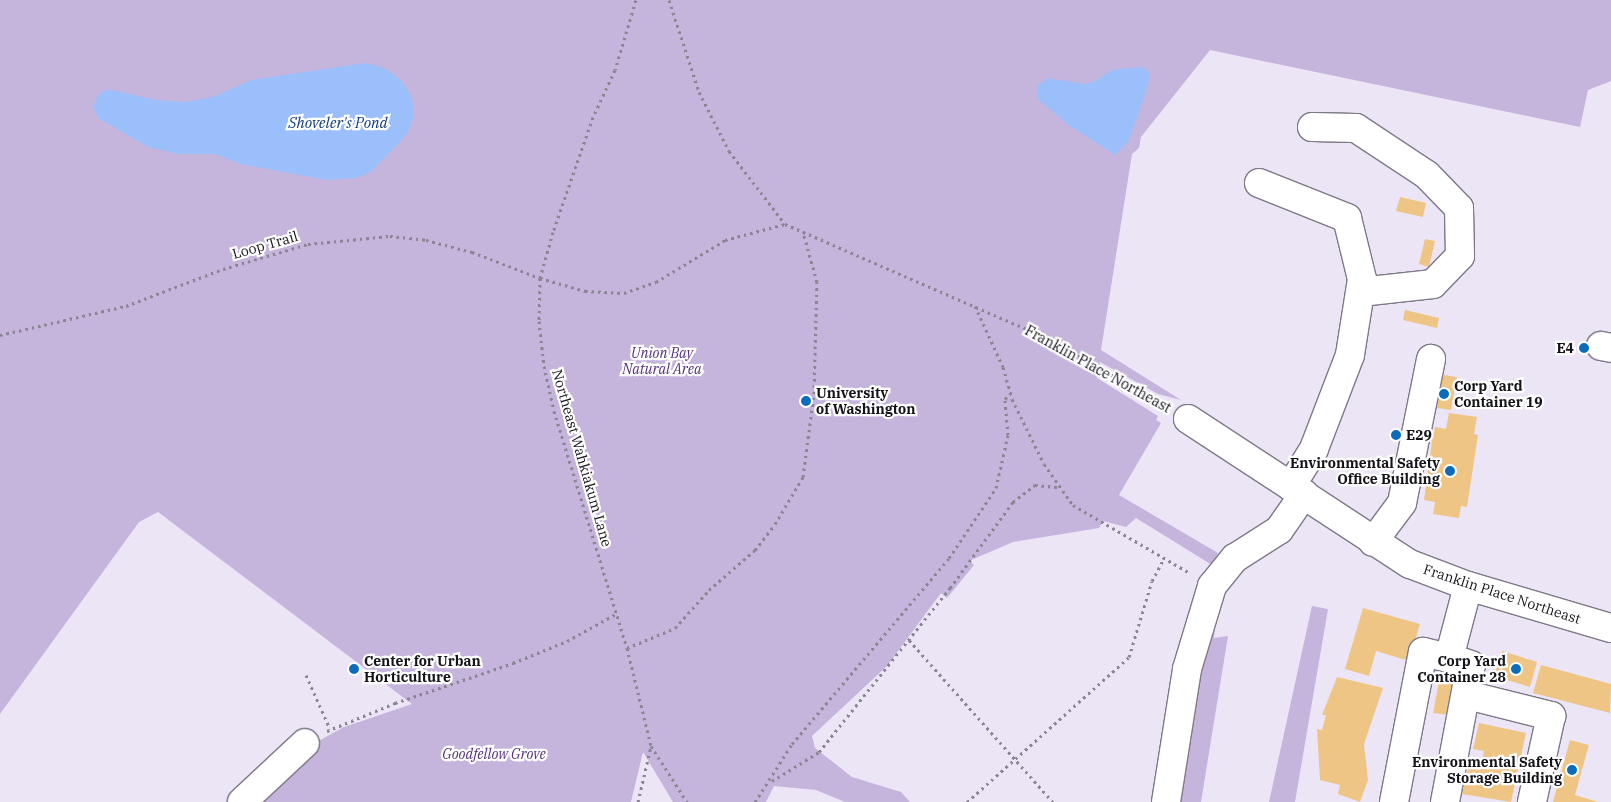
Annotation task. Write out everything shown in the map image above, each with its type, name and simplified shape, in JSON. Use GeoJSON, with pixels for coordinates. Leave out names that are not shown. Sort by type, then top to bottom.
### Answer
{"type":"FeatureCollection","features":[{"type":"Feature","properties":{"kind":"lane"},"geometry":{"type":"LineString","coordinates":[[1312,127],[1356,128],[1427,175],[1459,208],[1460,256],[1433,284],[1360,292]]}},
{"type":"Feature","properties":{"kind":"lane"},"geometry":{"type":"LineString","coordinates":[[1166,802],[1187,669],[1212,586],[1234,558],[1279,530],[1314,450],[1350,355],[1362,279],[1346,218],[1259,184]]}},
{"type":"Feature","properties":{"kind":"lane"},"geometry":{"type":"LineString","coordinates":[[1373,542],[1402,503],[1431,359]]}},
{"type":"Feature","properties":{"kind":"lane","name":"Franklin Place Northeast"},"geometry":{"type":"LineString","coordinates":[[1188,419],[1373,542],[1410,564],[1468,586],[1611,628]]}},
{"type":"Feature","properties":{"kind":"lane"},"geometry":{"type":"LineString","coordinates":[[1449,658],[1468,586]]}},
{"type":"Feature","properties":{"kind":"lane"},"geometry":{"type":"LineString","coordinates":[[1394,802],[1423,652],[1471,665],[1445,802]]}},
{"type":"Feature","properties":{"kind":"lane"},"geometry":{"type":"LineString","coordinates":[[1466,695],[1551,716],[1532,802]]}},
{"type":"Feature","properties":{"kind":"lane"},"geometry":{"type":"LineString","coordinates":[[242,802],[305,743]]}},
{"type":"Feature","properties":{"kind":"path","name":"Northeast Wahkiakum Lane"},"geometry":{"type":"LineString","coordinates":[[636,0],[615,70],[593,117],[540,278],[539,321],[544,366],[626,648],[651,746],[687,802]]}},
{"type":"Feature","properties":{"kind":"path"},"geometry":{"type":"LineString","coordinates":[[540,278],[585,291],[624,293],[663,278],[726,240],[785,224],[729,151],[699,92],[669,0]]}},
{"type":"Feature","properties":{"kind":"path","name":"Franklin Place Northeast"},"geometry":{"type":"LineString","coordinates":[[785,224],[1050,339],[1188,419]]}},
{"type":"Feature","properties":{"kind":"path"},"geometry":{"type":"LineString","coordinates":[[626,648],[674,628],[709,590],[755,550],[775,524],[803,476],[814,394],[817,282],[802,231]]}},
{"type":"Feature","properties":{"kind":"path","name":"Loop Trail"},"geometry":{"type":"LineString","coordinates":[[0,335],[126,306],[223,269],[308,244],[358,238],[390,236],[426,240],[472,252],[540,278]]}},
{"type":"Feature","properties":{"kind":"path"},"geometry":{"type":"LineString","coordinates":[[975,306],[1002,367],[1010,394],[1044,464],[1073,505],[1212,586]]}},
{"type":"Feature","properties":{"kind":"path"},"geometry":{"type":"LineString","coordinates":[[755,802],[770,782],[792,744],[949,558],[996,488],[1008,435],[1005,399],[1010,394]]}},
{"type":"Feature","properties":{"kind":"path"},"geometry":{"type":"LineString","coordinates":[[770,782],[819,752],[909,640],[1013,502],[1035,485],[1060,487]]}},
{"type":"Feature","properties":{"kind":"path"},"geometry":{"type":"LineString","coordinates":[[967,802],[1128,657],[1152,581],[1164,558]]}},
{"type":"Feature","properties":{"kind":"path"},"geometry":{"type":"LineString","coordinates":[[305,743],[330,729],[395,703],[513,663],[566,642],[616,614]]}},
{"type":"Feature","properties":{"kind":"path"},"geometry":{"type":"LineString","coordinates":[[909,640],[1053,802]]}},
{"type":"Feature","properties":{"kind":"path"},"geometry":{"type":"LineString","coordinates":[[306,675],[330,729]]}},
{"type":"Feature","properties":{"kind":"path"},"geometry":{"type":"LineString","coordinates":[[638,802],[651,746]]}},
{"type":"Feature","properties":{"kind":"green space","name":"Union Bay Natural Area"},"geometry":{"type":"Polygon","coordinates":[[[0,0],[1611,0],[1611,81],[1588,90],[1580,127],[1210,50],[1141,137],[1139,148],[1132,154],[1101,350],[1181,400],[1158,394],[1100,362],[1097,378],[1158,416],[1156,420],[1161,423],[1119,495],[1218,553],[1212,565],[1136,518],[1126,527],[1103,521],[1099,528],[1013,542],[969,561],[974,565],[947,598],[941,593],[887,666],[812,736],[815,748],[852,777],[901,792],[910,802],[845,802],[816,790],[774,786],[766,802],[673,802],[643,752],[631,802],[259,802],[313,744],[344,727],[412,704],[158,512],[139,522],[0,714],[0,0]]]}},
{"type":"Feature","properties":{"kind":"green space"},"geometry":{"type":"Polygon","coordinates":[[[1312,606],[1328,609],[1295,802],[1269,802],[1312,606]]]}},
{"type":"Feature","properties":{"kind":"green space"},"geometry":{"type":"Polygon","coordinates":[[[1216,607],[1214,638],[1228,636],[1201,802],[1176,802],[1192,682],[1216,607]]]}},
{"type":"Feature","properties":{"kind":"water","name":"Shoveler's Pond"},"geometry":{"type":"Polygon","coordinates":[[[365,63],[384,68],[401,80],[412,97],[414,115],[409,130],[400,142],[371,172],[355,178],[327,180],[240,164],[215,154],[179,154],[148,147],[98,118],[93,106],[99,94],[108,89],[156,100],[185,102],[213,97],[251,80],[365,63]]]}},
{"type":"Feature","properties":{"kind":"water"},"geometry":{"type":"Polygon","coordinates":[[[1143,67],[1150,73],[1148,86],[1129,141],[1115,155],[1067,124],[1037,98],[1037,86],[1048,78],[1084,84],[1095,81],[1112,70],[1143,67]]]}},
{"type":"Feature","properties":{"kind":"building"},"geometry":{"type":"Polygon","coordinates":[[[1400,197],[1426,203],[1423,217],[1396,211],[1400,197]]]}},
{"type":"Feature","properties":{"kind":"building"},"geometry":{"type":"Polygon","coordinates":[[[1425,239],[1435,241],[1429,267],[1419,264],[1425,239]]]}},
{"type":"Feature","properties":{"kind":"building"},"geometry":{"type":"Polygon","coordinates":[[[1405,310],[1439,318],[1437,328],[1403,320],[1405,310]]]}},
{"type":"Feature","properties":{"kind":"building","name":"Corp Yard Container 19"},"geometry":{"type":"Polygon","coordinates":[[[1444,375],[1457,377],[1451,410],[1437,408],[1438,400],[1433,399],[1434,390],[1444,375]]]}},
{"type":"Feature","properties":{"kind":"building","name":"Environmental Safety Office Building"},"geometry":{"type":"Polygon","coordinates":[[[1449,413],[1477,417],[1474,434],[1478,435],[1467,507],[1461,506],[1459,518],[1433,514],[1435,502],[1424,500],[1432,441],[1426,440],[1427,432],[1434,433],[1435,427],[1446,429],[1449,413]]]}},
{"type":"Feature","properties":{"kind":"building"},"geometry":{"type":"Polygon","coordinates":[[[1363,608],[1420,624],[1409,661],[1376,651],[1369,676],[1345,669],[1363,608]]]}},
{"type":"Feature","properties":{"kind":"building","name":"Corp Yard Container 28"},"geometry":{"type":"Polygon","coordinates":[[[1502,651],[1537,662],[1530,687],[1494,676],[1502,651]]]}},
{"type":"Feature","properties":{"kind":"building"},"geometry":{"type":"Polygon","coordinates":[[[1541,665],[1611,684],[1610,713],[1533,693],[1541,665]]]}},
{"type":"Feature","properties":{"kind":"building"},"geometry":{"type":"Polygon","coordinates":[[[1440,676],[1456,678],[1450,715],[1433,713],[1440,676]]]}},
{"type":"Feature","properties":{"kind":"building"},"geometry":{"type":"Polygon","coordinates":[[[1337,677],[1383,688],[1364,744],[1368,780],[1360,802],[1338,794],[1340,785],[1320,780],[1317,729],[1322,730],[1326,715],[1322,715],[1337,677]]]}},
{"type":"Feature","properties":{"kind":"building"},"geometry":{"type":"Polygon","coordinates":[[[1479,723],[1526,733],[1511,802],[1462,794],[1468,768],[1480,770],[1484,751],[1473,749],[1479,723]]]}},
{"type":"Feature","properties":{"kind":"building","name":"Environmental Safety Storage Building"},"geometry":{"type":"Polygon","coordinates":[[[1570,740],[1589,745],[1575,795],[1598,802],[1553,802],[1570,740]]]}},
{"type":"Feature","properties":{"kind":"place","name":"E4"},"geometry":{"type":"Point","coordinates":[1584,348]}},
{"type":"Feature","properties":{"kind":"place","name":"Corp Yard Container 19"},"geometry":{"type":"Point","coordinates":[1444,394]}},
{"type":"Feature","properties":{"kind":"place","name":"University of Washington"},"geometry":{"type":"Point","coordinates":[806,401]}},
{"type":"Feature","properties":{"kind":"place","name":"E29"},"geometry":{"type":"Point","coordinates":[1396,435]}},
{"type":"Feature","properties":{"kind":"place","name":"Environmental Safety Office Building"},"geometry":{"type":"Point","coordinates":[1450,471]}},
{"type":"Feature","properties":{"kind":"place","name":"Center for Urban Horticulture"},"geometry":{"type":"Point","coordinates":[354,669]}},
{"type":"Feature","properties":{"kind":"place","name":"Corp Yard Container 28"},"geometry":{"type":"Point","coordinates":[1516,669]}},
{"type":"Feature","properties":{"kind":"place","name":"Environmental Safety Storage Building"},"geometry":{"type":"Point","coordinates":[1572,770]}},
{"type":"Feature","properties":{"kind":"park label","name":"Goodfellow Grove"},"geometry":{"type":"Point","coordinates":[494,754]}}]}
